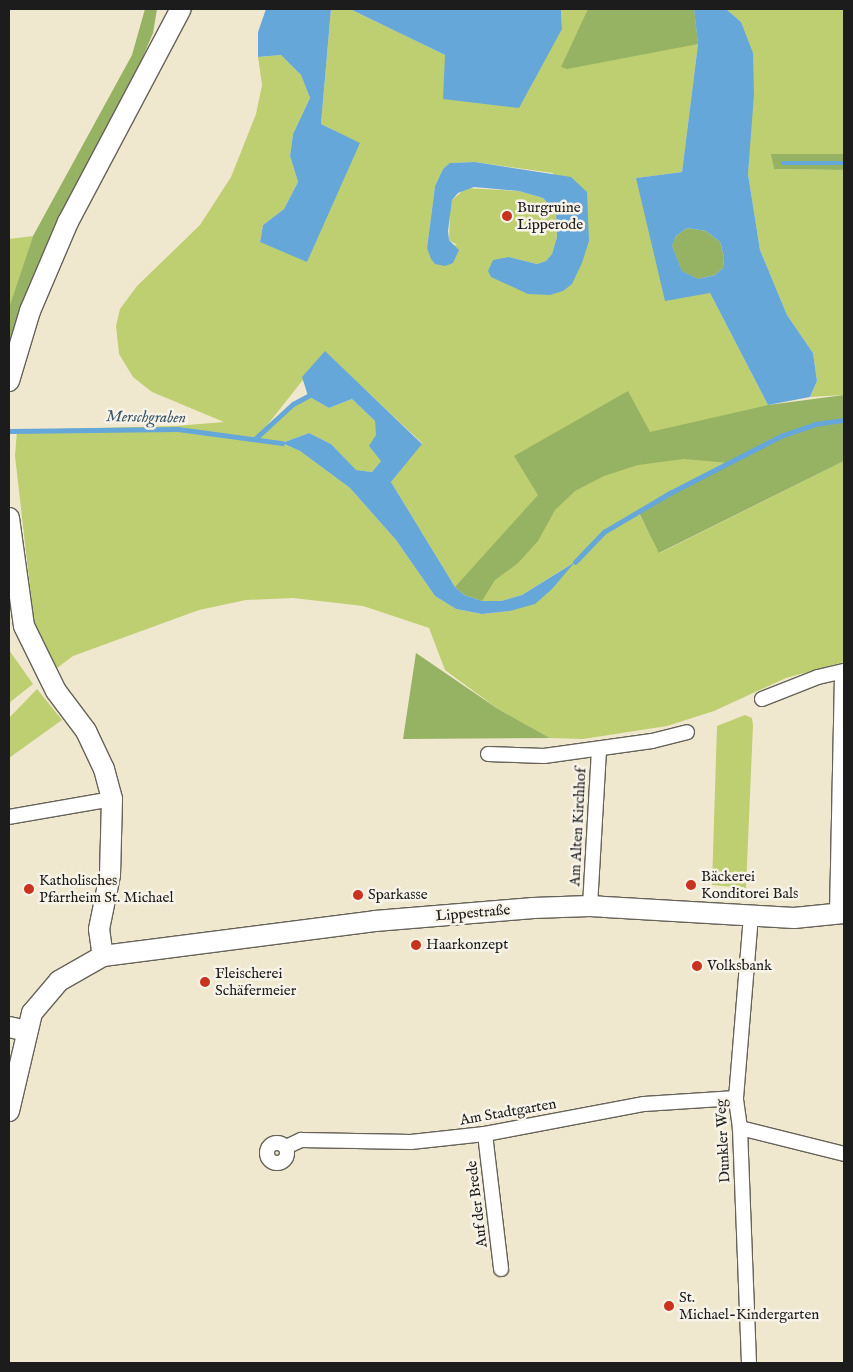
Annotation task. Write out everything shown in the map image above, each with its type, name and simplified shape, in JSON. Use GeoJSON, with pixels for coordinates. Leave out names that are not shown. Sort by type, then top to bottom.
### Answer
{"type":"FeatureCollection","features":[{"type":"Feature","properties":{"kind":"main road"},"geometry":{"type":"LineString","coordinates":[[9,382],[30,311],[68,222],[181,9]]}},
{"type":"Feature","properties":{"kind":"main road"},"geometry":{"type":"LineString","coordinates":[[9,518],[20,614],[36,656],[56,691],[86,731],[104,769],[112,799],[110,875],[99,929],[103,956],[59,981],[17,1029],[9,1112]]}},
{"type":"Feature","properties":{"kind":"main road","name":"Lippestraße"},"geometry":{"type":"LineString","coordinates":[[103,956],[382,921],[590,906],[751,917],[841,914]]}},
{"type":"Feature","properties":{"kind":"street"},"geometry":{"type":"LineString","coordinates":[[762,699],[818,676],[843,672],[841,914]]}},
{"type":"Feature","properties":{"kind":"street","name":"Am Alten Kirchhof"},"geometry":{"type":"LineString","coordinates":[[488,754],[531,758],[599,750],[687,732]]}},
{"type":"Feature","properties":{"kind":"street","name":"Am Alten Kirchhof"},"geometry":{"type":"LineString","coordinates":[[590,906],[599,750]]}},
{"type":"Feature","properties":{"kind":"street"},"geometry":{"type":"LineString","coordinates":[[9,817],[112,799]]}},
{"type":"Feature","properties":{"kind":"street","name":"Dunkler Weg"},"geometry":{"type":"LineString","coordinates":[[749,1363],[740,1128],[736,1098],[751,917]]}},
{"type":"Feature","properties":{"kind":"street","name":"Am Stadtgarten"},"geometry":{"type":"LineString","coordinates":[[286,1147],[301,1140],[411,1142],[485,1134],[644,1104],[736,1098]]}},
{"type":"Feature","properties":{"kind":"street"},"geometry":{"type":"LineString","coordinates":[[740,1128],[844,1154]]}},
{"type":"Feature","properties":{"kind":"street","name":"Auf der Brede"},"geometry":{"type":"LineString","coordinates":[[485,1134],[501,1269]]}},
{"type":"Feature","properties":{"kind":"green space"},"geometry":{"type":"Polygon","coordinates":[[[145,9],[157,9],[153,33],[142,59],[60,218],[9,342],[9,308],[33,236],[132,55],[145,9]]]}},
{"type":"Feature","properties":{"kind":"green space"},"geometry":{"type":"Polygon","coordinates":[[[331,9],[350,9],[445,55],[562,29],[561,9],[694,9],[698,44],[682,172],[636,178],[710,293],[768,405],[781,436],[670,493],[639,514],[660,553],[844,461],[844,662],[786,678],[714,711],[667,726],[583,739],[550,738],[498,709],[445,670],[429,628],[363,606],[293,598],[246,600],[199,610],[73,656],[57,668],[44,648],[34,622],[15,456],[17,430],[175,426],[224,422],[152,392],[133,377],[119,354],[116,326],[120,309],[137,286],[200,225],[231,177],[256,114],[262,85],[258,57],[281,55],[301,75],[310,98],[293,134],[290,156],[298,182],[284,209],[263,225],[260,242],[360,144],[321,124],[331,9]],[[475,162],[451,163],[443,169],[435,186],[427,248],[457,245],[449,240],[452,200],[466,188],[519,191],[543,198],[556,212],[557,237],[552,254],[546,261],[537,264],[509,257],[563,291],[553,173],[475,162]],[[325,352],[261,433],[293,404],[308,396],[329,408],[352,399],[375,421],[381,461],[372,472],[355,470],[331,444],[309,433],[282,443],[300,451],[350,488],[396,540],[435,596],[456,609],[482,614],[510,611],[573,563],[522,595],[501,601],[482,601],[455,587],[391,482],[422,443],[325,352]]]}},
{"type":"Feature","properties":{"kind":"green space"},"geometry":{"type":"Polygon","coordinates":[[[588,9],[694,9],[698,44],[567,69],[561,67],[588,9]]]}},
{"type":"Feature","properties":{"kind":"green space"},"geometry":{"type":"Polygon","coordinates":[[[726,9],[844,9],[844,154],[772,154],[774,169],[844,170],[844,395],[810,397],[817,381],[813,353],[787,315],[760,250],[748,174],[749,135],[741,22],[726,9]]]}},
{"type":"Feature","properties":{"kind":"green space"},"geometry":{"type":"Polygon","coordinates":[[[771,154],[844,154],[844,170],[774,169],[771,154]]]}},
{"type":"Feature","properties":{"kind":"green space"},"geometry":{"type":"Polygon","coordinates":[[[687,228],[706,231],[720,242],[724,257],[723,268],[715,275],[698,279],[682,271],[672,246],[676,236],[687,228]]]}},
{"type":"Feature","properties":{"kind":"green space"},"geometry":{"type":"Polygon","coordinates":[[[33,236],[11,303],[9,308],[9,239],[33,236]]]}},
{"type":"Feature","properties":{"kind":"green space"},"geometry":{"type":"Polygon","coordinates":[[[628,391],[650,432],[768,405],[844,395],[844,461],[659,553],[639,513],[670,493],[730,463],[684,459],[638,465],[604,476],[575,491],[555,510],[538,541],[518,563],[495,580],[482,601],[464,595],[455,587],[538,495],[514,456],[628,391]]]}},
{"type":"Feature","properties":{"kind":"green space"},"geometry":{"type":"Polygon","coordinates":[[[9,650],[33,684],[9,703],[9,650]]]}},
{"type":"Feature","properties":{"kind":"green space"},"geometry":{"type":"Polygon","coordinates":[[[416,653],[498,709],[550,738],[403,739],[416,653]]]}},
{"type":"Feature","properties":{"kind":"green space"},"geometry":{"type":"Polygon","coordinates":[[[37,689],[62,720],[9,758],[9,718],[37,689]]]}},
{"type":"Feature","properties":{"kind":"green space"},"geometry":{"type":"Polygon","coordinates":[[[745,715],[752,718],[753,725],[746,888],[712,885],[717,726],[745,715]]]}},
{"type":"Feature","properties":{"kind":"water"},"geometry":{"type":"Polygon","coordinates":[[[266,9],[331,9],[321,124],[360,143],[307,262],[260,242],[263,225],[284,209],[298,182],[290,156],[293,134],[310,98],[301,75],[281,55],[258,57],[258,32],[266,9]]]}},
{"type":"Feature","properties":{"kind":"water"},"geometry":{"type":"Polygon","coordinates":[[[350,9],[561,9],[562,29],[519,108],[443,99],[445,55],[350,9]]]}},
{"type":"Feature","properties":{"kind":"water"},"geometry":{"type":"Polygon","coordinates":[[[694,9],[726,9],[741,22],[753,53],[754,94],[748,174],[760,250],[787,315],[813,353],[817,381],[810,397],[768,405],[710,293],[665,301],[636,178],[682,172],[698,44],[694,9]],[[687,228],[676,236],[672,246],[682,271],[698,279],[715,275],[723,268],[724,257],[720,242],[706,231],[687,228]]]}},
{"type":"Feature","properties":{"kind":"water"},"geometry":{"type":"Polygon","coordinates":[[[475,162],[571,177],[587,192],[589,241],[582,263],[572,284],[563,291],[550,295],[528,294],[491,277],[488,271],[493,260],[509,257],[537,264],[546,261],[552,254],[557,237],[556,212],[543,198],[519,191],[474,187],[458,193],[452,200],[448,231],[449,240],[459,250],[453,263],[445,266],[435,264],[431,259],[427,248],[435,186],[443,169],[450,163],[475,162]]]}},
{"type":"Feature","properties":{"kind":"water"},"geometry":{"type":"Polygon","coordinates":[[[325,351],[422,444],[391,482],[455,587],[464,595],[482,601],[501,601],[522,595],[575,562],[552,589],[535,604],[510,611],[482,614],[456,609],[435,596],[396,540],[350,488],[300,451],[282,443],[309,433],[331,444],[356,470],[372,472],[381,461],[369,446],[376,435],[375,421],[352,399],[329,408],[308,396],[302,377],[325,351]]]}},
{"type":"Feature","properties":{"kind":"waterway"},"geometry":{"type":"LineString","coordinates":[[783,163],[844,163]]}},
{"type":"Feature","properties":{"kind":"waterway"},"geometry":{"type":"LineString","coordinates":[[256,438],[293,404],[308,396]]}},
{"type":"Feature","properties":{"kind":"waterway"},"geometry":{"type":"LineString","coordinates":[[575,562],[604,532],[670,493],[781,436],[815,424],[844,420]]}},
{"type":"Feature","properties":{"kind":"waterway","name":"Merschgraben"},"geometry":{"type":"LineString","coordinates":[[9,431],[178,429],[282,443]]}},
{"type":"Feature","properties":{"kind":"place","name":"Burgruine Lipperode"},"geometry":{"type":"Point","coordinates":[507,216]}},
{"type":"Feature","properties":{"kind":"place","name":"Bäckerei Konditorei Bals"},"geometry":{"type":"Point","coordinates":[691,885]}},
{"type":"Feature","properties":{"kind":"place","name":"Katholisches Pfarrheim St. Michael"},"geometry":{"type":"Point","coordinates":[29,889]}},
{"type":"Feature","properties":{"kind":"place","name":"Sparkasse"},"geometry":{"type":"Point","coordinates":[358,895]}},
{"type":"Feature","properties":{"kind":"place","name":"Haarkonzept"},"geometry":{"type":"Point","coordinates":[416,945]}},
{"type":"Feature","properties":{"kind":"place","name":"Volksbank"},"geometry":{"type":"Point","coordinates":[697,966]}},
{"type":"Feature","properties":{"kind":"place","name":"Fleischerei Schäfermeier"},"geometry":{"type":"Point","coordinates":[205,982]}},
{"type":"Feature","properties":{"kind":"place","name":"St. Michael-Kindergarten"},"geometry":{"type":"Point","coordinates":[669,1306]}}]}
